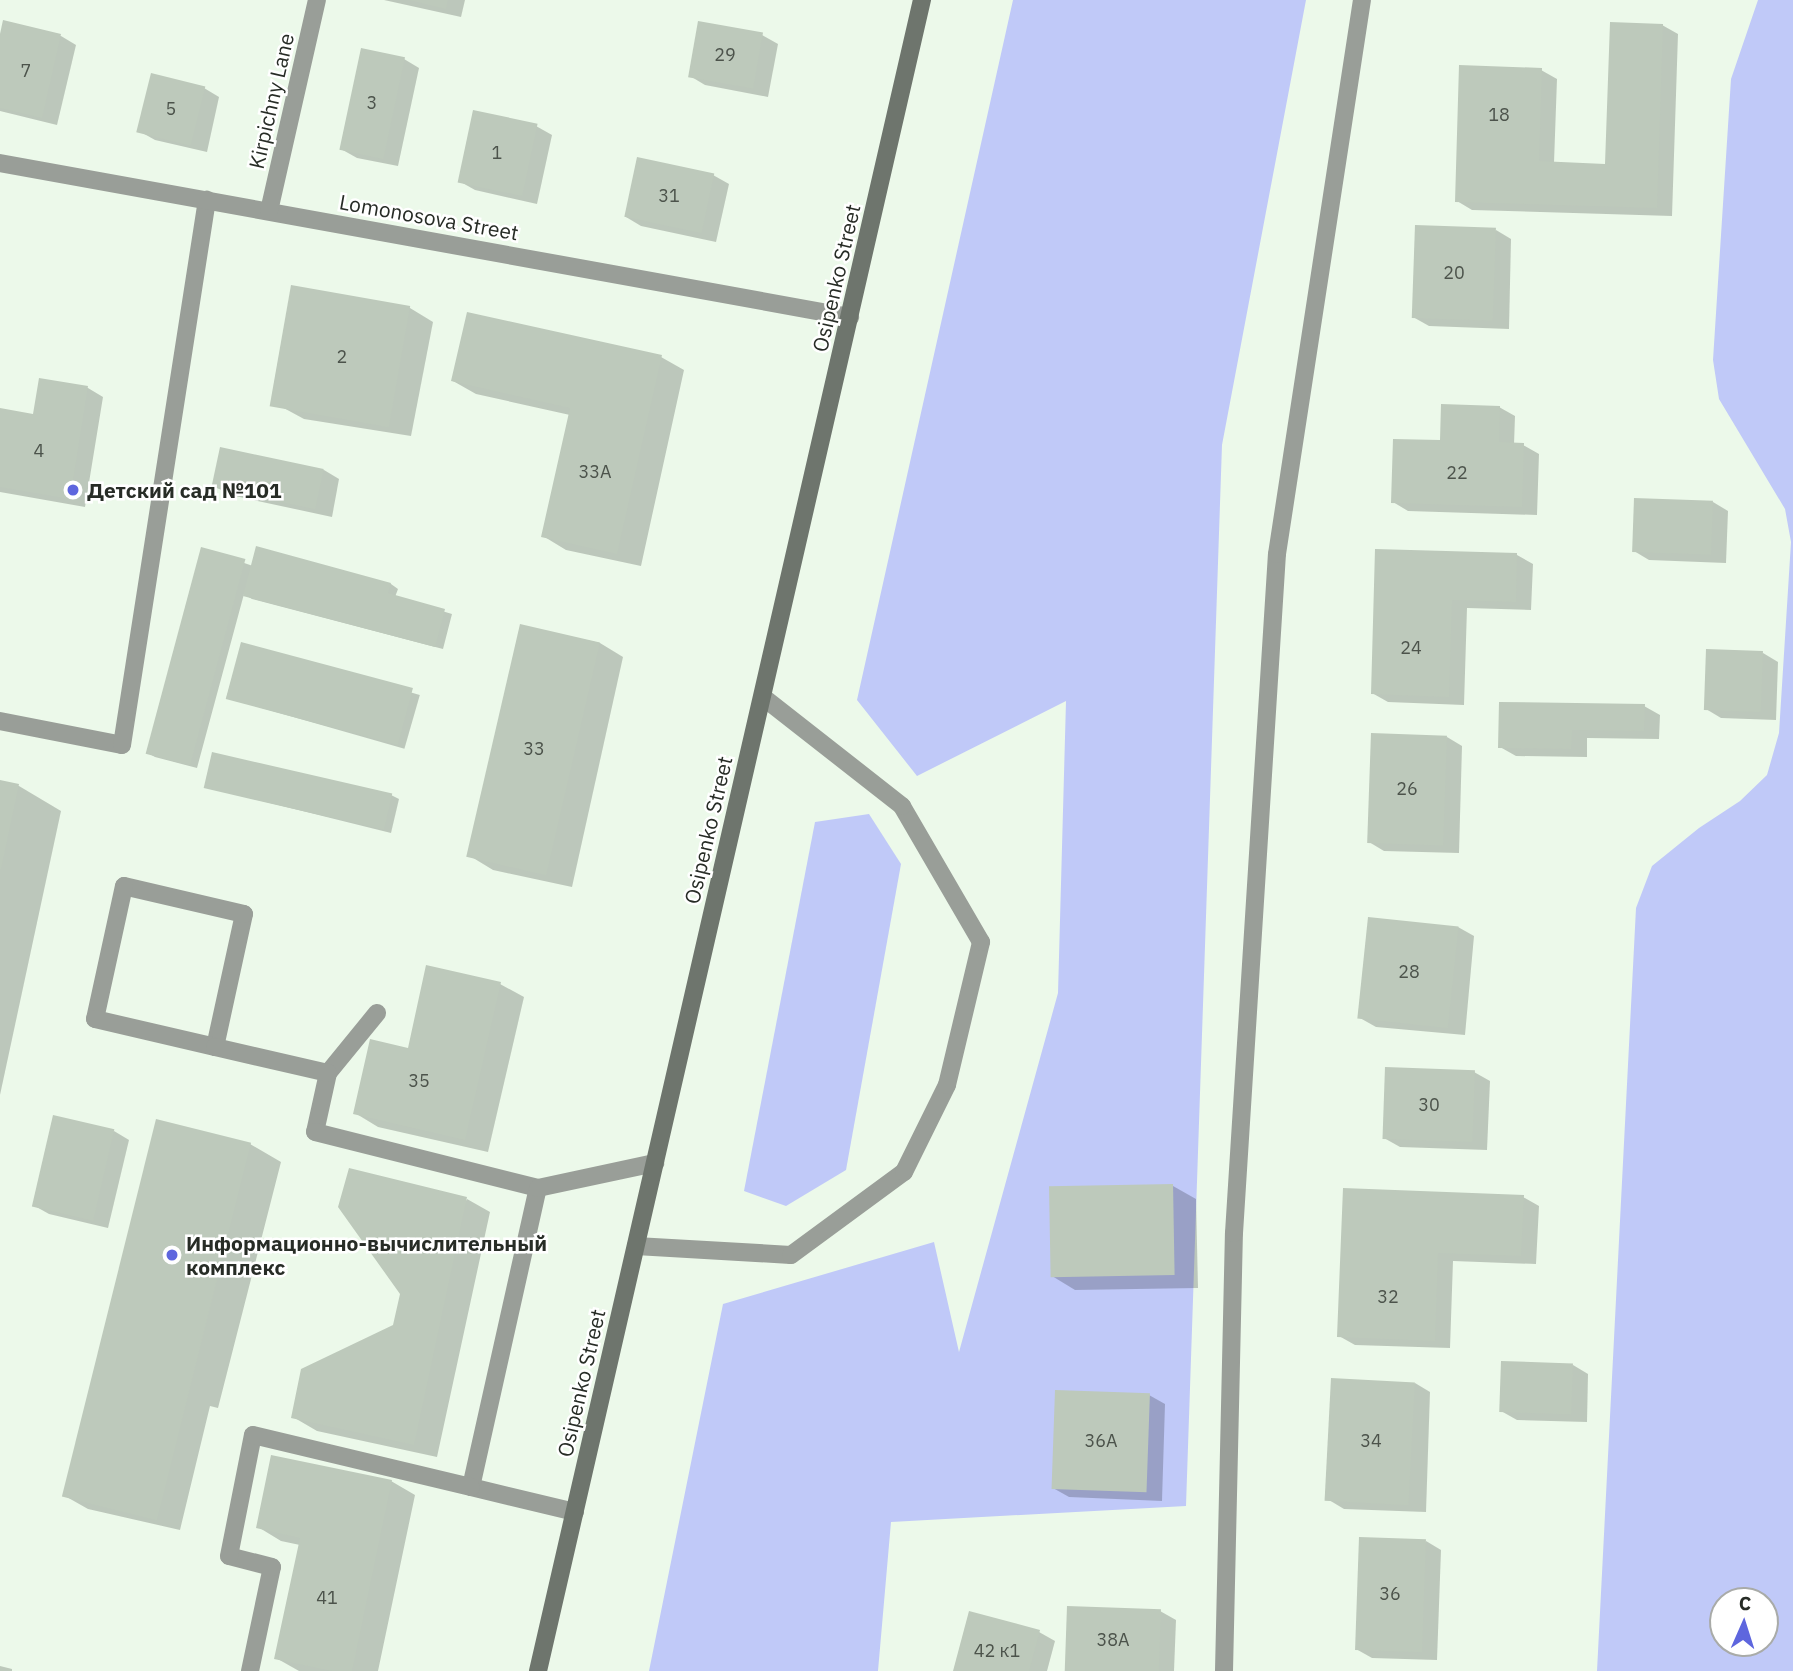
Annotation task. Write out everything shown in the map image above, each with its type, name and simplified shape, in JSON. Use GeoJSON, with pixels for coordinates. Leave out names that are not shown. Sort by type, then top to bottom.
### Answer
{"type":"FeatureCollection","features":[{"type":"Feature","properties":{"kind":"main road","name":"Osipenko Street"},"geometry":{"type":"LineString","coordinates":[[538,1671],[922,0]]}},
{"type":"Feature","properties":{"kind":"street","name":"Kirpichny Lane"},"geometry":{"type":"LineString","coordinates":[[269,211],[317,0]]}},
{"type":"Feature","properties":{"kind":"street"},"geometry":{"type":"LineString","coordinates":[[1224,1671],[1234,1234],[1277,554],[1362,0]]}},
{"type":"Feature","properties":{"kind":"street","name":"Lomonosova Street"},"geometry":{"type":"LineString","coordinates":[[0,163],[850,317]]}},
{"type":"Feature","properties":{"kind":"street"},"geometry":{"type":"LineString","coordinates":[[0,721],[122,745],[206,200]]}},
{"type":"Feature","properties":{"kind":"street"},"geometry":{"type":"LineString","coordinates":[[636,1246],[791,1255],[904,1172],[947,1086],[981,942],[902,806],[762,697]]}},
{"type":"Feature","properties":{"kind":"street"},"geometry":{"type":"LineString","coordinates":[[215,1047],[244,914],[124,886],[95,1019],[215,1047],[328,1073]]}},
{"type":"Feature","properties":{"kind":"street"},"geometry":{"type":"LineString","coordinates":[[377,1013],[328,1073],[315,1132],[538,1188],[655,1163]]}},
{"type":"Feature","properties":{"kind":"street"},"geometry":{"type":"LineString","coordinates":[[471,1487],[538,1188]]}},
{"type":"Feature","properties":{"kind":"street"},"geometry":{"type":"LineString","coordinates":[[250,1671],[272,1567],[229,1556],[253,1435],[575,1512]]}},
{"type":"Feature","properties":{"kind":"shaded area"},"geometry":{"type":"Polygon","coordinates":[[[1013,0],[1306,0],[1222,445],[1186,1506],[891,1522],[878,1671],[649,1671],[723,1304],[934,1242],[959,1352],[1058,993],[1066,701],[917,776],[857,700],[1013,0]]]}},
{"type":"Feature","properties":{"kind":"shaded area"},"geometry":{"type":"Polygon","coordinates":[[[1758,0],[1793,0],[1793,1671],[1597,1671],[1636,908],[1652,866],[1699,828],[1740,801],[1767,775],[1779,733],[1791,542],[1785,509],[1719,399],[1713,360],[1731,79],[1758,0]]]}},
{"type":"Feature","properties":{"kind":"shaded area"},"geometry":{"type":"Polygon","coordinates":[[[869,814],[901,864],[846,1170],[786,1206],[744,1191],[815,822],[869,814]]]}},
{"type":"Feature","properties":{"kind":"building"},"geometry":{"type":"Polygon","coordinates":[[[409,0],[448,0],[446,9],[409,0]]]}},
{"type":"Feature","properties":{"kind":"building"},"geometry":{"type":"Polygon","coordinates":[[[3,20],[61,34],[42,118],[0,108],[0,34],[3,20]]]}},
{"type":"Feature","properties":{"kind":"building"},"geometry":{"type":"Polygon","coordinates":[[[698,21],[763,32],[753,89],[688,77],[698,21]]]}},
{"type":"Feature","properties":{"kind":"building"},"geometry":{"type":"Polygon","coordinates":[[[1610,22],[1663,24],[1657,208],[1455,202],[1459,65],[1542,68],[1539,161],[1605,164],[1610,22]]]}},
{"type":"Feature","properties":{"kind":"building"},"geometry":{"type":"Polygon","coordinates":[[[361,48],[405,57],[383,159],[339,150],[361,48]]]}},
{"type":"Feature","properties":{"kind":"building"},"geometry":{"type":"Polygon","coordinates":[[[151,73],[205,87],[191,146],[136,132],[151,73]]]}},
{"type":"Feature","properties":{"kind":"building"},"geometry":{"type":"Polygon","coordinates":[[[473,110],[538,124],[522,196],[458,182],[473,110]]]}},
{"type":"Feature","properties":{"kind":"building"},"geometry":{"type":"Polygon","coordinates":[[[637,157],[714,173],[702,233],[624,217],[637,157]]]}},
{"type":"Feature","properties":{"kind":"building"},"geometry":{"type":"Polygon","coordinates":[[[1415,225],[1496,228],[1493,321],[1412,318],[1415,225]]]}},
{"type":"Feature","properties":{"kind":"building"},"geometry":{"type":"Polygon","coordinates":[[[291,285],[410,306],[389,427],[270,406],[291,285]]]}},
{"type":"Feature","properties":{"kind":"building"},"geometry":{"type":"Polygon","coordinates":[[[467,312],[662,355],[617,554],[541,537],[570,408],[451,381],[467,312]]]}},
{"type":"Feature","properties":{"kind":"building"},"geometry":{"type":"Polygon","coordinates":[[[39,378],[88,386],[70,499],[0,487],[0,408],[33,414],[39,378]]]}},
{"type":"Feature","properties":{"kind":"building"},"geometry":{"type":"Polygon","coordinates":[[[1441,404],[1500,406],[1499,442],[1524,443],[1522,507],[1391,503],[1393,439],[1440,440],[1441,404]]]}},
{"type":"Feature","properties":{"kind":"building"},"geometry":{"type":"Polygon","coordinates":[[[220,447],[324,469],[315,509],[211,487],[220,447]]]}},
{"type":"Feature","properties":{"kind":"building"},"geometry":{"type":"Polygon","coordinates":[[[1634,498],[1713,501],[1711,555],[1632,552],[1634,498]]]}},
{"type":"Feature","properties":{"kind":"building"},"geometry":{"type":"Polygon","coordinates":[[[256,546],[391,583],[388,593],[445,609],[435,647],[243,596],[256,546]]]}},
{"type":"Feature","properties":{"kind":"building"},"geometry":{"type":"Polygon","coordinates":[[[201,547],[245,559],[190,766],[146,754],[201,547]]]}},
{"type":"Feature","properties":{"kind":"building"},"geometry":{"type":"Polygon","coordinates":[[[1375,549],[1517,553],[1516,602],[1452,600],[1449,697],[1371,694],[1375,549]]]}},
{"type":"Feature","properties":{"kind":"building"},"geometry":{"type":"Polygon","coordinates":[[[520,624],[600,642],[546,875],[466,857],[520,624]]]}},
{"type":"Feature","properties":{"kind":"building"},"geometry":{"type":"Polygon","coordinates":[[[241,642],[413,688],[398,745],[226,699],[241,642]]]}},
{"type":"Feature","properties":{"kind":"building"},"geometry":{"type":"Polygon","coordinates":[[[1706,649],[1763,651],[1761,712],[1704,710],[1706,649]]]}},
{"type":"Feature","properties":{"kind":"building"},"geometry":{"type":"Polygon","coordinates":[[[1499,702],[1645,704],[1644,731],[1572,730],[1571,749],[1498,748],[1499,702]]]}},
{"type":"Feature","properties":{"kind":"building"},"geometry":{"type":"Polygon","coordinates":[[[1371,733],[1447,736],[1443,846],[1367,843],[1371,733]]]}},
{"type":"Feature","properties":{"kind":"building"},"geometry":{"type":"Polygon","coordinates":[[[212,752],[392,794],[384,830],[204,788],[212,752]]]}},
{"type":"Feature","properties":{"kind":"building"},"geometry":{"type":"Polygon","coordinates":[[[0,780],[19,784],[1,869],[0,869],[0,780]]]}},
{"type":"Feature","properties":{"kind":"building"},"geometry":{"type":"Polygon","coordinates":[[[1368,917],[1459,927],[1448,1028],[1357,1018],[1368,917]]]}},
{"type":"Feature","properties":{"kind":"building"},"geometry":{"type":"Polygon","coordinates":[[[426,965],[501,982],[465,1140],[353,1114],[370,1039],[408,1048],[426,965]]]}},
{"type":"Feature","properties":{"kind":"building"},"geometry":{"type":"Polygon","coordinates":[[[1385,1067],[1475,1070],[1472,1142],[1382,1139],[1385,1067]]]}},
{"type":"Feature","properties":{"kind":"building"},"geometry":{"type":"Polygon","coordinates":[[[53,1115],[114,1129],[93,1221],[32,1207],[53,1115]]]}},
{"type":"Feature","properties":{"kind":"building","name":"Информационно-вычислительный комплекс"},"geometry":{"type":"Polygon","coordinates":[[[156,1119],[251,1143],[157,1520],[62,1496],[156,1119]]]}},
{"type":"Feature","properties":{"kind":"building"},"geometry":{"type":"Polygon","coordinates":[[[349,1168],[467,1197],[414,1445],[291,1418],[301,1369],[393,1325],[400,1294],[338,1207],[349,1168]]]}},
{"type":"Feature","properties":{"kind":"building"},"geometry":{"type":"Polygon","coordinates":[[[1173,1184],[1175,1275],[1051,1277],[1049,1186],[1173,1184]]]}},
{"type":"Feature","properties":{"kind":"building"},"geometry":{"type":"Polygon","coordinates":[[[1343,1188],[1524,1195],[1521,1256],[1438,1253],[1435,1341],[1337,1337],[1343,1188]]]}},
{"type":"Feature","properties":{"kind":"building"},"geometry":{"type":"Polygon","coordinates":[[[1501,1361],[1573,1364],[1571,1414],[1499,1412],[1501,1361]]]}},
{"type":"Feature","properties":{"kind":"building"},"geometry":{"type":"Polygon","coordinates":[[[1331,1378],[1415,1382],[1408,1505],[1325,1501],[1331,1378]]]}},
{"type":"Feature","properties":{"kind":"building"},"geometry":{"type":"Polygon","coordinates":[[[1055,1390],[1150,1393],[1146,1492],[1052,1489],[1055,1390]]]}},
{"type":"Feature","properties":{"kind":"building"},"geometry":{"type":"Polygon","coordinates":[[[271,1455],[392,1480],[352,1671],[332,1671],[274,1659],[300,1538],[256,1528],[271,1455]]]}},
{"type":"Feature","properties":{"kind":"building"},"geometry":{"type":"Polygon","coordinates":[[[1359,1537],[1426,1539],[1422,1652],[1355,1650],[1359,1537]]]}},
{"type":"Feature","properties":{"kind":"building"},"geometry":{"type":"Polygon","coordinates":[[[1067,1606],[1161,1609],[1159,1671],[1065,1671],[1067,1606]]]}},
{"type":"Feature","properties":{"kind":"building"},"geometry":{"type":"Polygon","coordinates":[[[969,1611],[1040,1630],[1029,1671],[953,1671],[969,1611]]]}},
{"type":"Feature","properties":{"kind":"building"},"geometry":{"type":"Polygon","coordinates":[[[0,1666],[12,1669],[12,1671],[0,1671],[0,1666]]]}},
{"type":"Feature","properties":{"kind":"place","name":"Детский сад №101"},"geometry":{"type":"Point","coordinates":[73,490]}},
{"type":"Feature","properties":{"kind":"place","name":"Информационно-вычислительный комплекс"},"geometry":{"type":"Point","coordinates":[172,1255]}}]}
